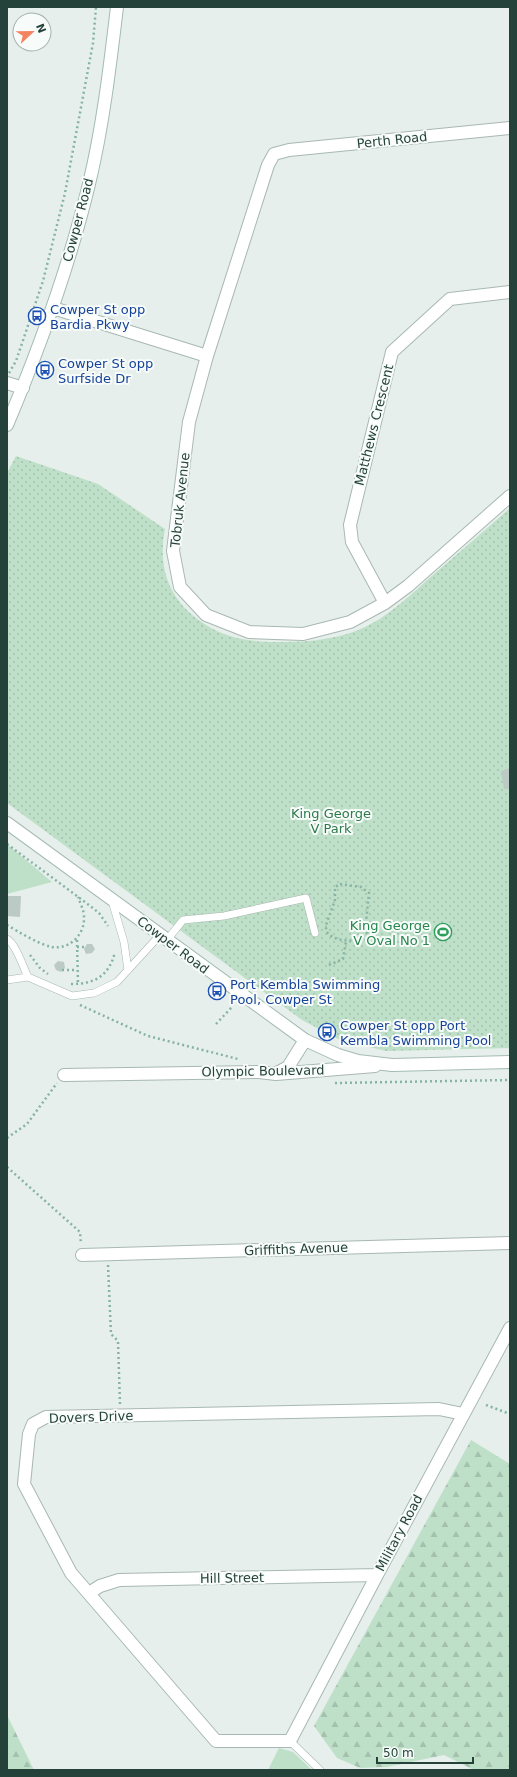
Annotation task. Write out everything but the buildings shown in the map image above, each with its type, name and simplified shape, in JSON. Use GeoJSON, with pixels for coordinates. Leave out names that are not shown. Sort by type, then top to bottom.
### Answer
{"type":"FeatureCollection","features":[{"type":"Feature","properties":{"kind":"street","name":"Cowper Road"},"geometry":{"type":"LineString","coordinates":[[7,425],[23,388],[53,308],[80,221],[90,182],[105,99],[116,7]]}},
{"type":"Feature","properties":{"kind":"street","name":"Perth Road"},"geometry":{"type":"LineString","coordinates":[[274,154],[289,150],[510,128]]}},
{"type":"Feature","properties":{"kind":"street","name":"Tobruk Avenue"},"geometry":{"type":"LineString","coordinates":[[274,154],[268,165],[207,356],[189,422],[173,551],[180,587],[206,615],[249,632],[303,634],[350,622],[385,603],[408,586],[510,496]]}},
{"type":"Feature","properties":{"kind":"street","name":"Matthews Crescent"},"geometry":{"type":"LineString","coordinates":[[385,603],[352,542],[350,524],[392,352],[450,299],[510,292]]}},
{"type":"Feature","properties":{"kind":"street"},"geometry":{"type":"LineString","coordinates":[[53,308],[207,356]]}},
{"type":"Feature","properties":{"kind":"street"},"geometry":{"type":"LineString","coordinates":[[7,383],[23,388]]}},
{"type":"Feature","properties":{"kind":"street","name":"Cowper Road"},"geometry":{"type":"LineString","coordinates":[[7,823],[305,1040],[346,1058],[392,1065]]}},
{"type":"Feature","properties":{"kind":"street"},"geometry":{"type":"LineString","coordinates":[[276,1074],[288,1067],[305,1040]]}},
{"type":"Feature","properties":{"kind":"street","name":"Olympic Boulevard"},"geometry":{"type":"LineString","coordinates":[[64,1074],[276,1074],[392,1065],[510,1062]]}},
{"type":"Feature","properties":{"kind":"street","name":"Griffiths Avenue"},"geometry":{"type":"LineString","coordinates":[[82,1255],[510,1243]]}},
{"type":"Feature","properties":{"kind":"street","name":"Military Road"},"geometry":{"type":"LineString","coordinates":[[290,1741],[462,1414],[510,1328]]}},
{"type":"Feature","properties":{"kind":"street","name":"Dovers Drive"},"geometry":{"type":"LineString","coordinates":[[290,1741],[216,1741],[89,1592],[71,1573],[26,1492],[24,1474],[29,1434],[33,1424],[46,1417],[439,1408],[462,1414]]}},
{"type":"Feature","properties":{"kind":"street","name":"Hill Street"},"geometry":{"type":"LineString","coordinates":[[89,1592],[100,1586],[119,1580],[377,1575]]}},
{"type":"Feature","properties":{"kind":"lane"},"geometry":{"type":"LineString","coordinates":[[111,898],[124,942],[128,970]]}},
{"type":"Feature","properties":{"kind":"lane"},"geometry":{"type":"LineString","coordinates":[[7,980],[28,977],[72,996],[94,993],[117,982],[128,970],[183,920],[224,916],[306,898],[315,933]]}},
{"type":"Feature","properties":{"kind":"lane"},"geometry":{"type":"LineString","coordinates":[[7,939],[16,948],[20,962],[28,977]]}},
{"type":"Feature","properties":{"kind":"lane"},"geometry":{"type":"LineString","coordinates":[[290,1741],[320,1770]]}},
{"type":"Feature","properties":{"kind":"path"},"geometry":{"type":"LineString","coordinates":[[7,376],[16,361],[43,281],[66,193],[93,43],[96,7]]}},
{"type":"Feature","properties":{"kind":"path"},"geometry":{"type":"LineString","coordinates":[[7,844],[98,913],[109,928]]}},
{"type":"Feature","properties":{"kind":"path"},"geometry":{"type":"LineString","coordinates":[[340,884],[361,887],[369,892],[370,896],[366,922],[368,940],[346,941],[334,938],[326,931],[326,925],[335,900],[336,887],[340,884]]}},
{"type":"Feature","properties":{"kind":"path"},"geometry":{"type":"LineString","coordinates":[[77,896],[84,916],[81,932],[77,940],[78,984]]}},
{"type":"Feature","properties":{"kind":"path"},"geometry":{"type":"LineString","coordinates":[[7,925],[24,935],[52,947],[69,944],[77,940]]}},
{"type":"Feature","properties":{"kind":"path"},"geometry":{"type":"LineString","coordinates":[[329,964],[343,959],[346,941]]}},
{"type":"Feature","properties":{"kind":"path"},"geometry":{"type":"LineString","coordinates":[[66,983],[78,984],[98,979],[112,964],[116,951],[115,945]]}},
{"type":"Feature","properties":{"kind":"path"},"geometry":{"type":"LineString","coordinates":[[77,947],[85,947]]}},
{"type":"Feature","properties":{"kind":"path"},"geometry":{"type":"LineString","coordinates":[[28,949],[40,968],[50,976]]}},
{"type":"Feature","properties":{"kind":"path"},"geometry":{"type":"LineString","coordinates":[[62,970],[77,970]]}},
{"type":"Feature","properties":{"kind":"path"},"geometry":{"type":"LineString","coordinates":[[216,1024],[232,1007],[234,999]]}},
{"type":"Feature","properties":{"kind":"path"},"geometry":{"type":"LineString","coordinates":[[81,1005],[148,1036],[240,1060]]}},
{"type":"Feature","properties":{"kind":"path"},"geometry":{"type":"LineString","coordinates":[[7,1138],[27,1124],[64,1074]]}},
{"type":"Feature","properties":{"kind":"path"},"geometry":{"type":"LineString","coordinates":[[329,1083],[510,1080]]}},
{"type":"Feature","properties":{"kind":"path"},"geometry":{"type":"LineString","coordinates":[[7,1167],[80,1232],[82,1255]]}},
{"type":"Feature","properties":{"kind":"path"},"geometry":{"type":"LineString","coordinates":[[109,1276],[111,1334],[118,1341],[120,1416]]}},
{"type":"Feature","properties":{"kind":"path"},"geometry":{"type":"LineString","coordinates":[[486,1405],[510,1414]]}},
{"type":"Feature","properties":{"kind":"green space","name":"King George V Park"},"geometry":{"type":"Polygon","coordinates":[[[16,456],[98,484],[165,529],[163,542],[164,567],[167,578],[178,599],[196,618],[214,630],[234,637],[254,641],[286,642],[315,640],[343,635],[365,627],[376,621],[406,599],[510,508],[510,1048],[386,1051],[340,1040],[302,1020],[7,803],[7,473],[16,456]]]}},
{"type":"Feature","properties":{"kind":"green space"},"geometry":{"type":"Polygon","coordinates":[[[7,844],[52,882],[7,894],[7,844]]]}},
{"type":"Feature","properties":{"kind":"green space"},"geometry":{"type":"Polygon","coordinates":[[[471,1440],[510,1464],[510,1770],[474,1770],[444,1755],[387,1767],[360,1768],[337,1758],[314,1726],[471,1440]]]}},
{"type":"Feature","properties":{"kind":"green space"},"geometry":{"type":"Polygon","coordinates":[[[7,1715],[34,1770],[7,1770],[7,1715]]]}},
{"type":"Feature","properties":{"kind":"green space"},"geometry":{"type":"Polygon","coordinates":[[[279,1748],[293,1752],[312,1770],[268,1770],[279,1748]]]}},
{"type":"Feature","properties":{"kind":"place","name":"Cowper St opp Bardia Pkwy"},"geometry":{"type":"Point","coordinates":[37,316]}},
{"type":"Feature","properties":{"kind":"place","name":"Cowper St opp Surfside Dr"},"geometry":{"type":"Point","coordinates":[45,370]}},
{"type":"Feature","properties":{"kind":"place","name":"King George V Oval No 1"},"geometry":{"type":"Point","coordinates":[443,932]}},
{"type":"Feature","properties":{"kind":"place","name":"Port Kembla Swimming Pool, Cowper St"},"geometry":{"type":"Point","coordinates":[217,991]}},
{"type":"Feature","properties":{"kind":"place","name":"Cowper St opp Port Kembla Swimming Pool"},"geometry":{"type":"Point","coordinates":[327,1032]}}]}
